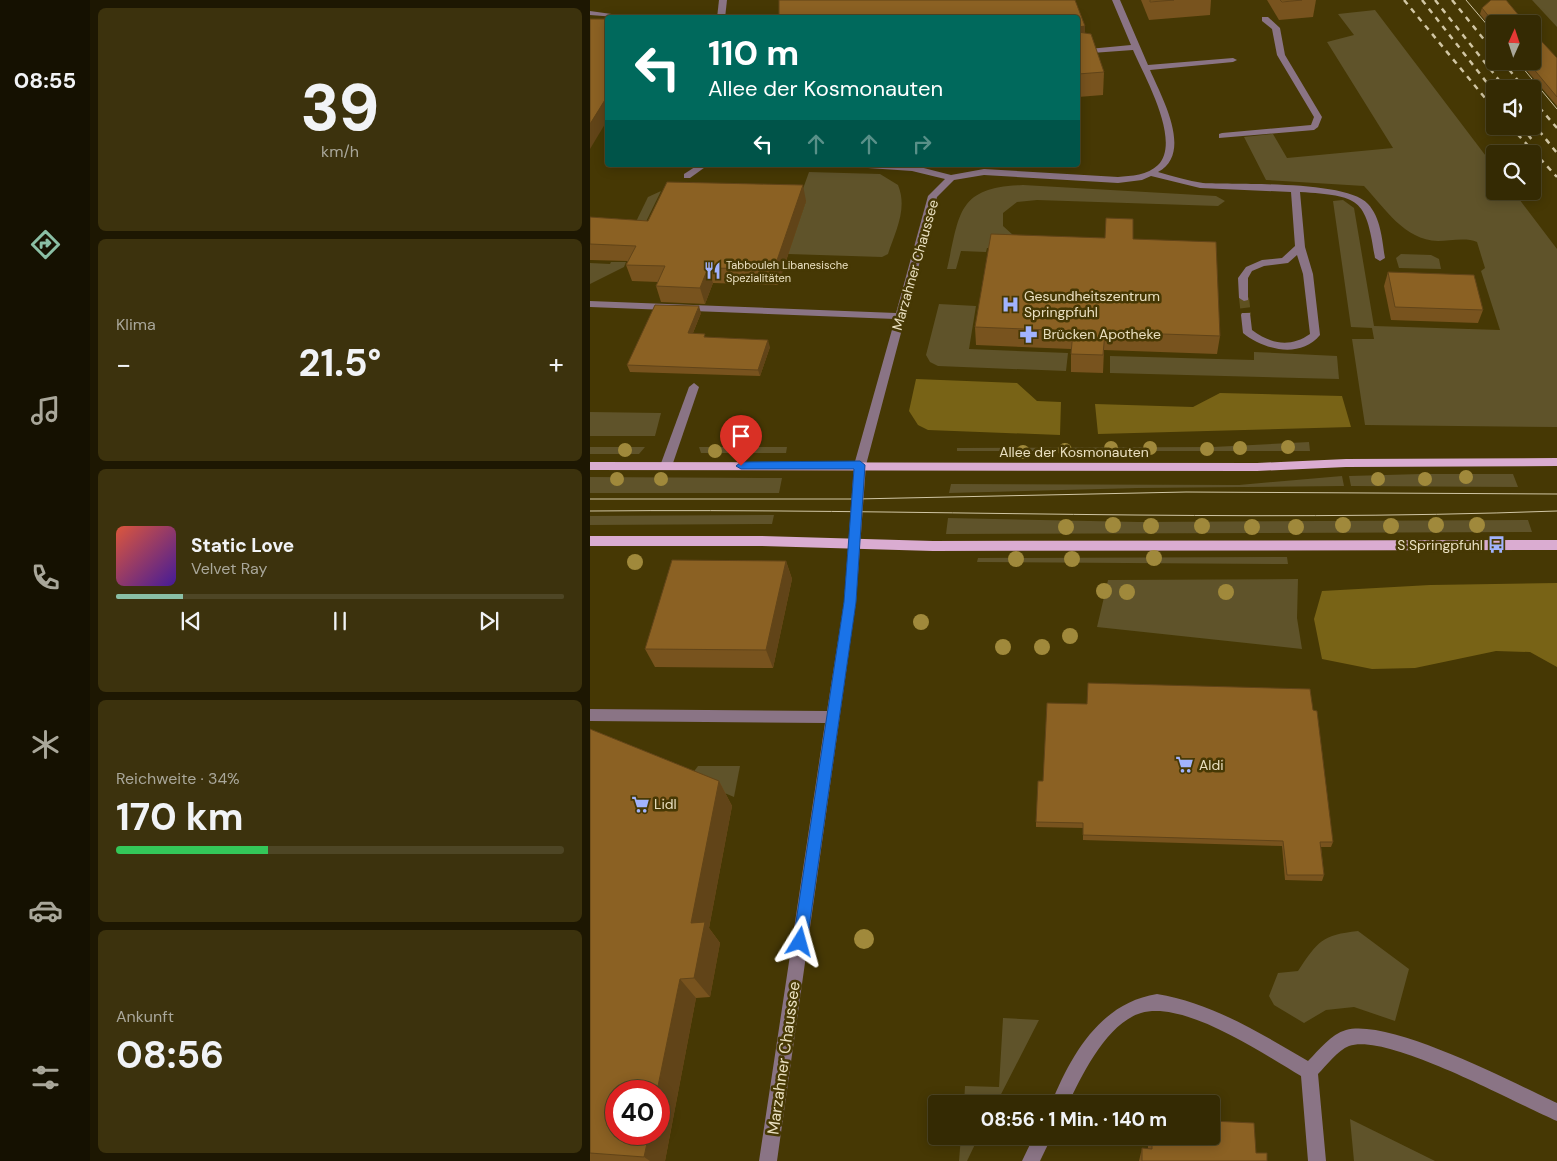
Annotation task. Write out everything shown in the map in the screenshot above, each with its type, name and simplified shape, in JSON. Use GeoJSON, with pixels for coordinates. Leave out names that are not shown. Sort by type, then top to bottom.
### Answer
{"type":"FeatureCollection","features":[{"type":"Feature","properties":{"kind":"main road","name":"Allee der Kosmonauten"},"geometry":{"type":"LineString","coordinates":[[590,466],[1256,467],[1346,463],[1557,462]]}},
{"type":"Feature","properties":{"kind":"main road"},"geometry":{"type":"LineString","coordinates":[[590,541],[854,543],[933,546],[1557,545]]}},
{"type":"Feature","properties":{"kind":"street"},"geometry":{"type":"LineString","coordinates":[[721,15],[723,0]]}},
{"type":"Feature","properties":{"kind":"street"},"geometry":{"type":"LineString","coordinates":[[897,167],[912,168],[951,178],[984,172],[1118,180],[1142,177],[1152,173],[1167,159],[1170,152],[1171,134],[1116,0]]}},
{"type":"Feature","properties":{"kind":"street"},"geometry":{"type":"LineString","coordinates":[[590,13],[605,15]]}},
{"type":"Feature","properties":{"kind":"street"},"geometry":{"type":"LineString","coordinates":[[1222,136],[1302,130],[1314,127],[1318,122],[1318,117],[1281,55],[1276,28],[1265,19]]}},
{"type":"Feature","properties":{"kind":"street"},"geometry":{"type":"LineString","coordinates":[[1080,52],[1136,47]]}},
{"type":"Feature","properties":{"kind":"street"},"geometry":{"type":"LineString","coordinates":[[1145,68],[1233,60]]}},
{"type":"Feature","properties":{"kind":"street"},"geometry":{"type":"LineString","coordinates":[[687,176],[701,167]]}},
{"type":"Feature","properties":{"kind":"street"},"geometry":{"type":"LineString","coordinates":[[1152,173],[1200,185],[1295,190],[1346,196],[1361,202],[1370,212],[1380,258]]}},
{"type":"Feature","properties":{"kind":"street","name":"Marzahner Chaussee"},"geometry":{"type":"LineString","coordinates":[[768,1161],[850,602],[860,465],[933,196],[951,178]]}},
{"type":"Feature","properties":{"kind":"street"},"geometry":{"type":"LineString","coordinates":[[1246,315],[1247,331],[1257,340],[1274,347],[1288,347],[1306,343],[1315,334],[1308,274],[1300,247],[1295,190]]}},
{"type":"Feature","properties":{"kind":"street"},"geometry":{"type":"LineString","coordinates":[[1244,298],[1243,278],[1249,269],[1262,263],[1284,261],[1300,247]]}},
{"type":"Feature","properties":{"kind":"street"},"geometry":{"type":"LineString","coordinates":[[590,304],[901,316]]}},
{"type":"Feature","properties":{"kind":"street"},"geometry":{"type":"LineString","coordinates":[[666,466],[694,387]]}},
{"type":"Feature","properties":{"kind":"street"},"geometry":{"type":"LineString","coordinates":[[590,715],[833,718]]}},
{"type":"Feature","properties":{"kind":"street"},"geometry":{"type":"LineString","coordinates":[[1063,1095],[1079,1063],[1098,1038],[1117,1018],[1139,1005],[1162,1002],[1184,1006],[1226,1025],[1309,1070]]}},
{"type":"Feature","properties":{"kind":"street"},"geometry":{"type":"LineString","coordinates":[[1309,1070],[1346,1038],[1370,1037],[1409,1046],[1557,1112]]}},
{"type":"Feature","properties":{"kind":"street"},"geometry":{"type":"LineString","coordinates":[[1309,1070],[1317,1161]]}},
{"type":"Feature","properties":{"kind":"street"},"geometry":{"type":"LineString","coordinates":[[1032,1161],[1039,1145]]}},
{"type":"Feature","properties":{"kind":"shaded area"},"geometry":{"type":"Polygon","coordinates":[[[1532,0],[1557,0],[1557,27],[1532,0]]]}},
{"type":"Feature","properties":{"kind":"shaded area"},"geometry":{"type":"Polygon","coordinates":[[[1375,10],[1486,156],[1486,200],[1520,200],[1557,249],[1557,427],[1365,425],[1352,339],[1374,339],[1372,328],[1351,327],[1333,201],[1343,200],[1354,208],[1374,326],[1500,330],[1481,271],[1485,268],[1477,242],[1463,239],[1438,241],[1415,235],[1396,221],[1364,186],[1266,180],[1244,137],[1273,134],[1287,158],[1393,148],[1327,42],[1354,35],[1338,14],[1375,10]]]}},
{"type":"Feature","properties":{"kind":"shaded area"},"geometry":{"type":"Polygon","coordinates":[[[809,172],[880,174],[898,185],[902,203],[901,212],[888,254],[882,257],[788,254],[806,201],[799,200],[809,172]]]}},
{"type":"Feature","properties":{"kind":"shaded area"},"geometry":{"type":"Polygon","coordinates":[[[1023,185],[1216,196],[1225,201],[1218,206],[1037,200],[1017,202],[1003,213],[1003,226],[1013,235],[1039,249],[987,248],[986,252],[961,251],[956,269],[947,269],[959,219],[965,207],[973,198],[985,191],[1023,185]]]}},
{"type":"Feature","properties":{"kind":"shaded area"},"geometry":{"type":"Polygon","coordinates":[[[661,191],[640,234],[630,234],[648,197],[661,191]]]}},
{"type":"Feature","properties":{"kind":"shaded area"},"geometry":{"type":"Polygon","coordinates":[[[1401,254],[1431,255],[1439,259],[1441,269],[1399,268],[1396,258],[1401,254]]]}},
{"type":"Feature","properties":{"kind":"shaded area"},"geometry":{"type":"Polygon","coordinates":[[[611,262],[626,262],[624,267],[590,284],[590,263],[610,264],[611,262]]]}},
{"type":"Feature","properties":{"kind":"shaded area"},"geometry":{"type":"Polygon","coordinates":[[[939,304],[976,306],[969,349],[1068,353],[1066,371],[938,366],[930,362],[926,355],[939,304]]]}},
{"type":"Feature","properties":{"kind":"shaded area"},"geometry":{"type":"Polygon","coordinates":[[[1254,352],[1337,356],[1339,379],[1110,373],[1110,356],[1254,360],[1254,352]]]}},
{"type":"Feature","properties":{"kind":"shaded area"},"geometry":{"type":"Polygon","coordinates":[[[916,379],[1017,383],[1037,401],[1061,402],[1060,435],[928,430],[918,425],[909,411],[916,379]]]}},
{"type":"Feature","properties":{"kind":"shaded area"},"geometry":{"type":"Polygon","coordinates":[[[1220,393],[1342,396],[1351,427],[1098,434],[1095,404],[1193,407],[1220,393]]]}},
{"type":"Feature","properties":{"kind":"shaded area"},"geometry":{"type":"Polygon","coordinates":[[[590,412],[661,413],[655,436],[590,436],[590,412]]]}},
{"type":"Feature","properties":{"kind":"shaded area"},"geometry":{"type":"Polygon","coordinates":[[[1309,442],[1310,451],[957,451],[957,448],[1213,447],[1309,442]]]}},
{"type":"Feature","properties":{"kind":"shaded area"},"geometry":{"type":"Polygon","coordinates":[[[590,447],[645,447],[639,454],[590,454],[590,447]]]}},
{"type":"Feature","properties":{"kind":"shaded area"},"geometry":{"type":"Polygon","coordinates":[[[699,447],[787,447],[786,453],[701,453],[699,447]]]}},
{"type":"Feature","properties":{"kind":"shaded area"},"geometry":{"type":"Polygon","coordinates":[[[1513,474],[1518,487],[1351,486],[1349,476],[1513,474]]]}},
{"type":"Feature","properties":{"kind":"shaded area"},"geometry":{"type":"Polygon","coordinates":[[[1342,476],[1344,486],[1138,488],[949,493],[951,484],[1239,485],[1342,476]]]}},
{"type":"Feature","properties":{"kind":"shaded area"},"geometry":{"type":"Polygon","coordinates":[[[590,477],[782,478],[779,493],[590,493],[590,477]]]}},
{"type":"Feature","properties":{"kind":"shaded area"},"geometry":{"type":"Polygon","coordinates":[[[774,515],[772,524],[590,525],[590,516],[774,515]]]}},
{"type":"Feature","properties":{"kind":"shaded area"},"geometry":{"type":"Polygon","coordinates":[[[948,518],[1139,522],[1528,520],[1532,532],[946,534],[948,518]]]}},
{"type":"Feature","properties":{"kind":"shaded area"},"geometry":{"type":"Polygon","coordinates":[[[1287,557],[1288,564],[977,562],[978,558],[1287,557]]]}},
{"type":"Feature","properties":{"kind":"shaded area"},"geometry":{"type":"Polygon","coordinates":[[[1298,579],[1297,618],[1302,649],[1097,627],[1108,580],[1298,579]]]}},
{"type":"Feature","properties":{"kind":"shaded area"},"geometry":{"type":"Polygon","coordinates":[[[1557,583],[1557,667],[1530,652],[1496,651],[1415,668],[1372,669],[1322,659],[1314,619],[1322,591],[1430,585],[1557,583]]]}},
{"type":"Feature","properties":{"kind":"shaded area"},"geometry":{"type":"Polygon","coordinates":[[[698,766],[740,766],[734,797],[689,778],[698,766]]]}},
{"type":"Feature","properties":{"kind":"shaded area"},"geometry":{"type":"Polygon","coordinates":[[[1358,931],[1409,969],[1395,1021],[1354,1007],[1326,1010],[1304,1023],[1274,1005],[1269,996],[1278,973],[1298,971],[1316,946],[1322,941],[1336,935],[1358,931]]]}},
{"type":"Feature","properties":{"kind":"shaded area"},"geometry":{"type":"Polygon","coordinates":[[[1003,1018],[1039,1020],[1001,1095],[964,1095],[965,1086],[999,1087],[1003,1018]]]}},
{"type":"Feature","properties":{"kind":"shaded area"},"geometry":{"type":"Polygon","coordinates":[[[1350,1119],[1435,1161],[1354,1161],[1350,1119]]]}},
{"type":"Feature","properties":{"kind":"shaded area"},"geometry":{"type":"Polygon","coordinates":[[[960,1145],[975,1145],[967,1161],[959,1161],[960,1145]]]}},
{"type":"Feature","properties":{"kind":"building"},"geometry":{"type":"Polygon","coordinates":[[[779,0],[1075,0],[1085,26],[1080,27],[1080,15],[779,15],[779,0]]]}},
{"type":"Feature","properties":{"kind":"building"},"geometry":{"type":"Polygon","coordinates":[[[1150,0],[1174,0],[1150,2],[1150,0]]]}},
{"type":"Feature","properties":{"kind":"building"},"geometry":{"type":"Polygon","coordinates":[[[1280,0],[1302,0],[1282,2],[1280,0]]]}},
{"type":"Feature","properties":{"kind":"building"},"geometry":{"type":"Polygon","coordinates":[[[1491,0],[1506,0],[1518,15],[1488,15],[1482,8],[1491,0]]]}},
{"type":"Feature","properties":{"kind":"building"},"geometry":{"type":"Polygon","coordinates":[[[590,19],[605,19],[605,100],[590,124],[590,19]]]}},
{"type":"Feature","properties":{"kind":"building"},"geometry":{"type":"Polygon","coordinates":[[[1080,32],[1091,34],[1104,72],[1080,74],[1080,32]]]}},
{"type":"Feature","properties":{"kind":"building"},"geometry":{"type":"Polygon","coordinates":[[[1541,41],[1557,58],[1557,97],[1534,70],[1541,70],[1541,41]]]}},
{"type":"Feature","properties":{"kind":"building"},"geometry":{"type":"Polygon","coordinates":[[[667,182],[803,185],[774,269],[708,268],[700,288],[656,286],[665,266],[626,265],[636,246],[590,244],[590,217],[648,221],[667,182]]]}},
{"type":"Feature","properties":{"kind":"building","name":"Gesundheitszentrum Springpfuhl"},"geometry":{"type":"Polygon","coordinates":[[[1106,218],[1133,219],[1133,239],[1216,242],[1220,336],[1105,332],[1103,355],[1071,354],[1073,331],[975,327],[991,234],[1105,238],[1106,218]]]}},
{"type":"Feature","properties":{"kind":"building"},"geometry":{"type":"Polygon","coordinates":[[[1388,272],[1474,275],[1483,310],[1395,307],[1388,272]]]}},
{"type":"Feature","properties":{"kind":"building"},"geometry":{"type":"Polygon","coordinates":[[[655,305],[699,306],[688,333],[705,334],[704,337],[768,340],[758,370],[627,365],[655,305]]]}},
{"type":"Feature","properties":{"kind":"building"},"geometry":{"type":"Polygon","coordinates":[[[672,560],[786,561],[766,650],[645,649],[672,560]]]}},
{"type":"Feature","properties":{"kind":"building","name":"Aldi"},"geometry":{"type":"Polygon","coordinates":[[[1088,683],[1310,689],[1313,710],[1317,711],[1333,842],[1320,842],[1324,875],[1287,875],[1283,841],[1083,835],[1083,823],[1036,822],[1038,781],[1043,781],[1047,703],[1087,704],[1088,683]]]}},
{"type":"Feature","properties":{"kind":"building"},"geometry":{"type":"Polygon","coordinates":[[[590,729],[719,781],[691,923],[705,922],[694,978],[680,979],[659,1080],[605,1080],[605,1145],[647,1145],[644,1157],[590,1153],[590,729]]]}},
{"type":"Feature","properties":{"kind":"building"},"geometry":{"type":"Polygon","coordinates":[[[1220,1121],[1254,1123],[1256,1153],[1267,1153],[1267,1161],[1142,1161],[1142,1148],[1152,1149],[1152,1145],[1220,1145],[1220,1121]]]}},
{"type":"Feature","properties":{"kind":"tunnel"},"geometry":{"type":"LineString","coordinates":[[1244,298],[1246,315]]}},
{"type":"Feature","properties":{"kind":"tram line"},"geometry":{"type":"LineString","coordinates":[[1466,0],[1486,23]]}},
{"type":"Feature","properties":{"kind":"tram line"},"geometry":{"type":"LineString","coordinates":[[1524,70],[1557,109]]}},
{"type":"Feature","properties":{"kind":"tram line"},"geometry":{"type":"LineString","coordinates":[[590,499],[856,499],[1186,492],[1557,494]]}},
{"type":"Feature","properties":{"kind":"tram line"},"geometry":{"type":"LineString","coordinates":[[590,511],[832,511],[1315,516],[1557,511]]}},
{"type":"Feature","properties":{"kind":"railway"},"geometry":{"type":"LineString","coordinates":[[1404,0],[1486,99]]}},
{"type":"Feature","properties":{"kind":"railway"},"geometry":{"type":"LineString","coordinates":[[1422,0],[1486,82]]}},
{"type":"Feature","properties":{"kind":"railway"},"geometry":{"type":"LineString","coordinates":[[1435,0],[1499,80]]}},
{"type":"Feature","properties":{"kind":"railway"},"geometry":{"type":"LineString","coordinates":[[1452,0],[1486,42]]}},
{"type":"Feature","properties":{"kind":"railway"},"geometry":{"type":"LineString","coordinates":[[1509,70],[1518,80]]}},
{"type":"Feature","properties":{"kind":"railway"},"geometry":{"type":"LineString","coordinates":[[1541,109],[1557,128]]}},
{"type":"Feature","properties":{"kind":"railway"},"geometry":{"type":"LineString","coordinates":[[1541,133],[1557,153]]}},
{"type":"Feature","properties":{"kind":"railway"},"geometry":{"type":"LineString","coordinates":[[1518,135],[1557,177]]}},
{"type":"Feature","properties":{"kind":"railway"},"geometry":{"type":"LineString","coordinates":[[1528,135],[1533,141]]}},
{"type":"Feature","properties":{"kind":"place","name":"Tabbouleh Libanesische Spezialitäten"},"geometry":{"type":"Point","coordinates":[712,271]}},
{"type":"Feature","properties":{"kind":"place","name":"Gesundheitszentrum Springpfuhl"},"geometry":{"type":"Point","coordinates":[1010,304]}},
{"type":"Feature","properties":{"kind":"place","name":"Brücken Apotheke"},"geometry":{"type":"Point","coordinates":[1029,334]}},
{"type":"Feature","properties":{"kind":"place","name":"S Springpfuhl"},"geometry":{"type":"Point","coordinates":[1497,545]}},
{"type":"Feature","properties":{"kind":"place","name":"Aldi"},"geometry":{"type":"Point","coordinates":[1185,765]}},
{"type":"Feature","properties":{"kind":"place","name":"Lidl"},"geometry":{"type":"Point","coordinates":[640,804]}},
{"type":"Feature","properties":{"kind":"route"},"geometry":{"type":"LineString","coordinates":[[741,466],[860,465],[856,499],[850,602],[800,942]]}}]}
